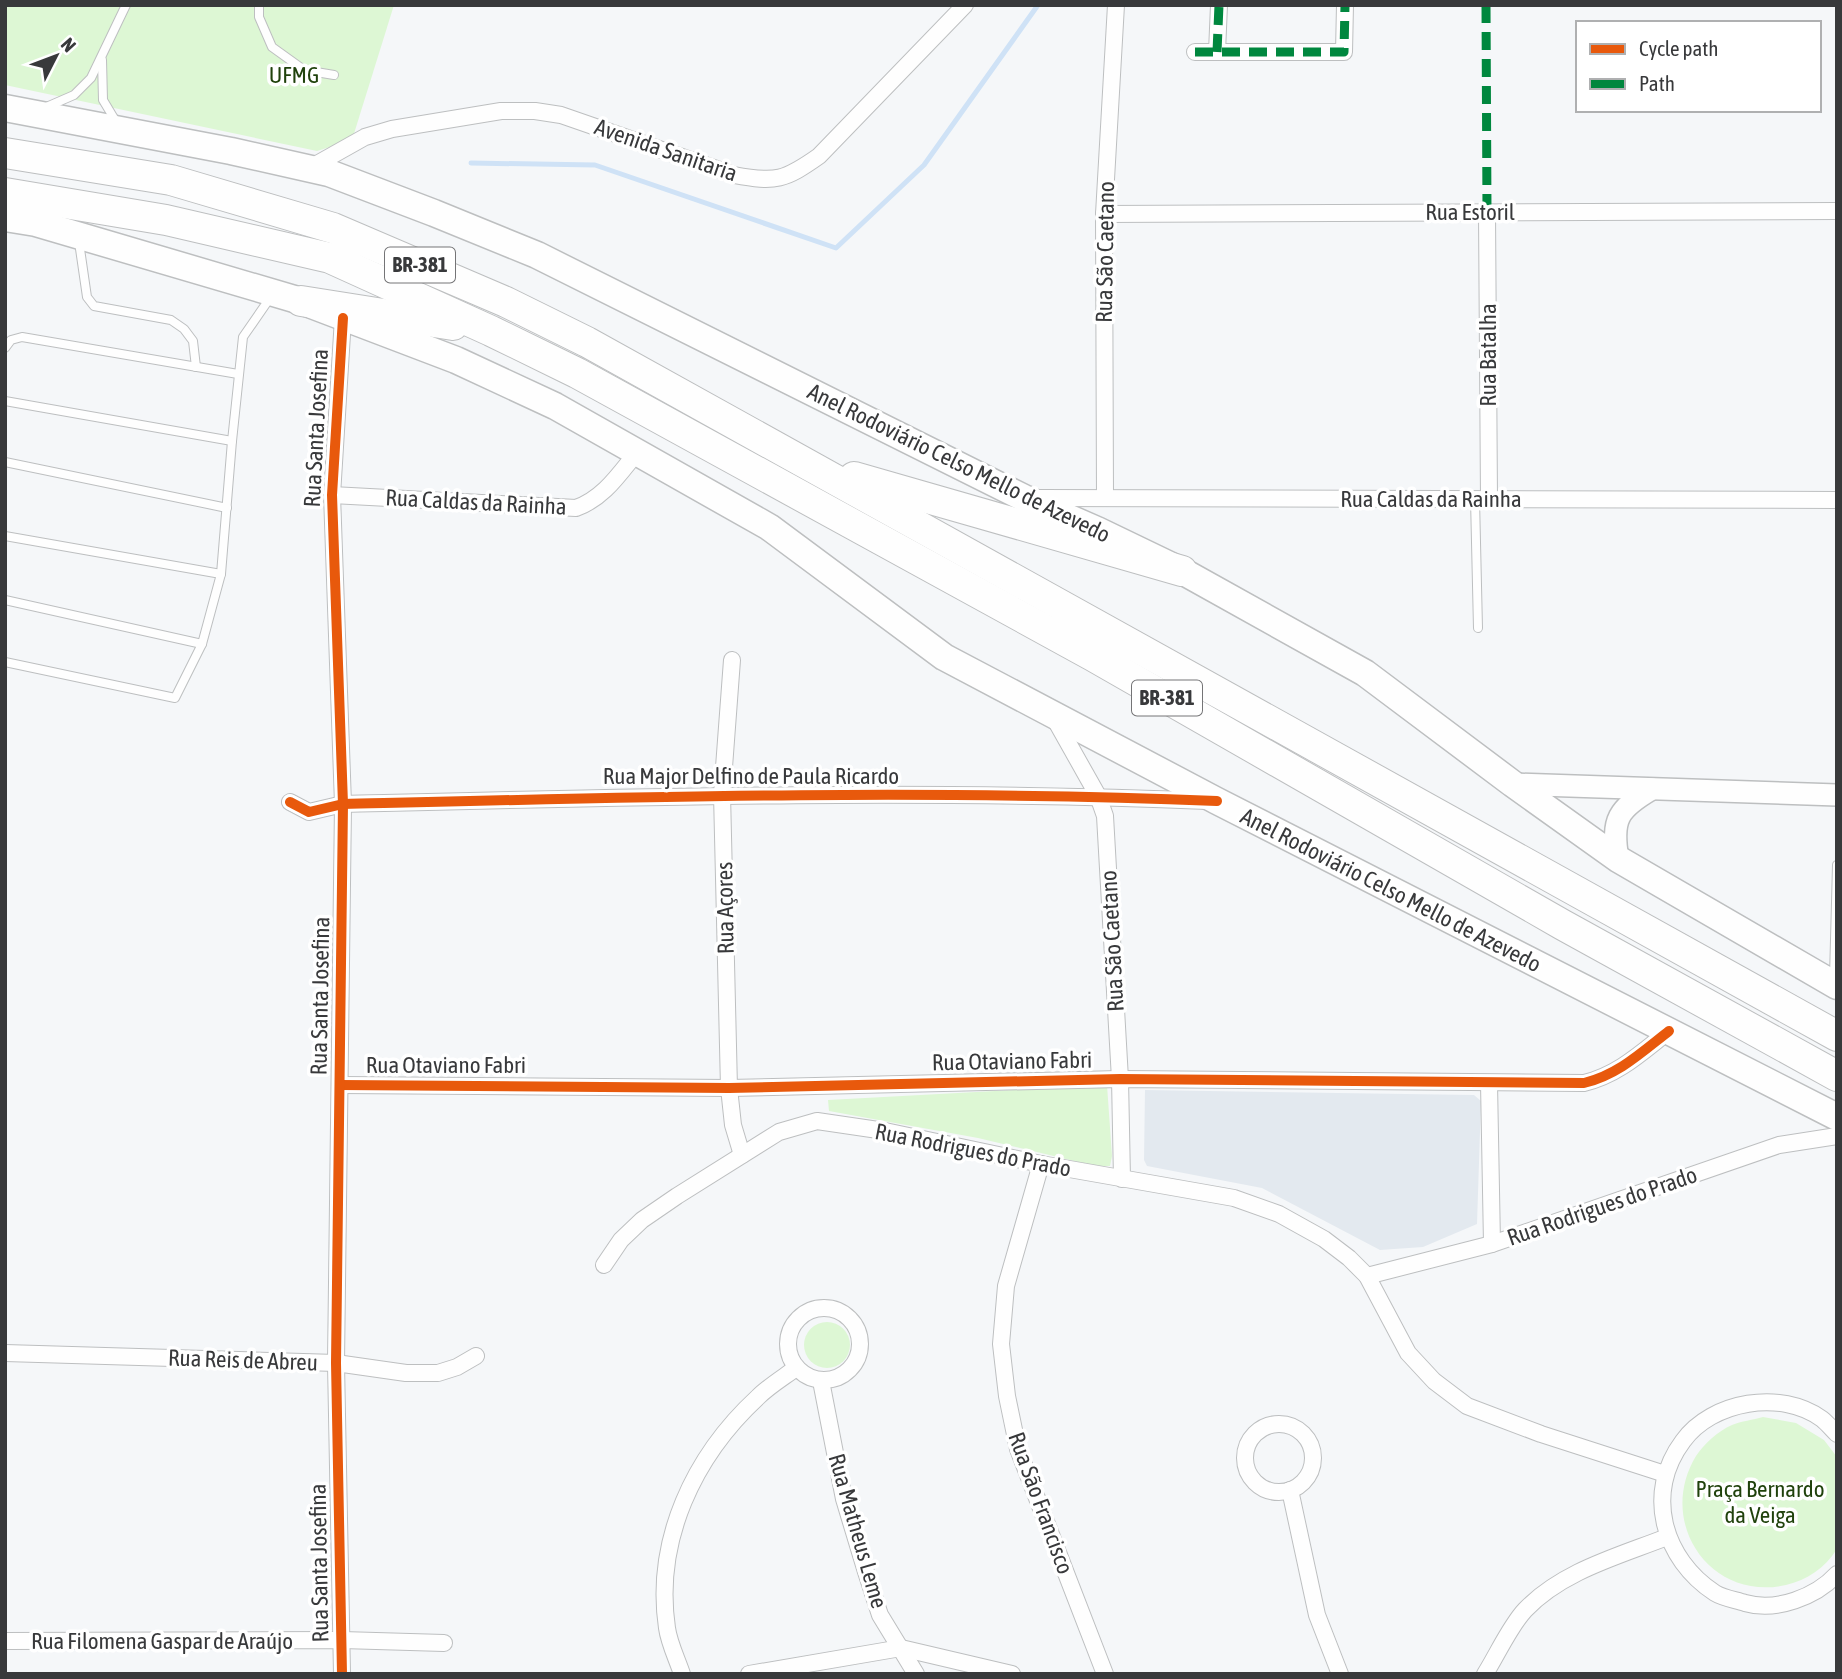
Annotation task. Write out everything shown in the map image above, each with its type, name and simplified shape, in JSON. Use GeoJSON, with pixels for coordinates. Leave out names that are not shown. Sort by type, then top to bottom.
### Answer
{"type":"FeatureCollection","features":[{"type":"Feature","properties":{"kind":"highway","name":"BR-381"},"geometry":{"type":"LineString","coordinates":[[5,153],[171,180],[333,228],[529,313],[587,342],[1837,1036]]}},
{"type":"Feature","properties":{"kind":"highway","name":"Anel Rodoviário Celso Mello de Azevedo"},"geometry":{"type":"LineString","coordinates":[[5,193],[166,220],[330,258],[491,331],[589,380],[1093,656],[1563,925],[1837,1076]]}},
{"type":"Feature","properties":{"kind":"highway"},"geometry":{"type":"LineString","coordinates":[[287,297],[491,331]]}},
{"type":"Feature","properties":{"kind":"highway"},"geometry":{"type":"LineString","coordinates":[[803,463],[1182,571]]}},
{"type":"Feature","properties":{"kind":"main road","name":"Anel Rodoviário Celso Mello de Azevedo"},"geometry":{"type":"LineString","coordinates":[[5,108],[231,150],[329,173],[537,255],[1024,498],[1182,571],[1365,673],[1618,859],[1835,985]]}},
{"type":"Feature","properties":{"kind":"main road","name":"Anel Rodoviário Celso Mello de Azevedo"},"geometry":{"type":"LineString","coordinates":[[5,218],[36,223],[287,297],[481,372],[555,406],[769,527],[944,657],[1217,801],[1837,1118]]}},
{"type":"Feature","properties":{"kind":"street","name":"Avenida Sanitaria"},"geometry":{"type":"LineString","coordinates":[[308,169],[365,137],[393,129],[501,111],[535,111],[561,115],[734,175],[761,180],[780,179],[800,170],[819,156],[965,5]]}},
{"type":"Feature","properties":{"kind":"street","name":"Rua São Caetano"},"geometry":{"type":"LineString","coordinates":[[1105,498],[1104,214],[1116,5]]}},
{"type":"Feature","properties":{"kind":"street"},"geometry":{"type":"LineString","coordinates":[[1217,52],[1219,5]]}},
{"type":"Feature","properties":{"kind":"street"},"geometry":{"type":"LineString","coordinates":[[1195,52],[1344,52],[1345,5]]}},
{"type":"Feature","properties":{"kind":"street","name":"Rua Estoril"},"geometry":{"type":"LineString","coordinates":[[1104,214],[1837,211]]}},
{"type":"Feature","properties":{"kind":"street","name":"Rua Batalha"},"geometry":{"type":"LineString","coordinates":[[1482,499],[1487,212]]}},
{"type":"Feature","properties":{"kind":"street","name":"Rua Santa Josefina"},"geometry":{"type":"LineString","coordinates":[[342,1674],[336,1363],[343,804],[332,495],[343,318]]}},
{"type":"Feature","properties":{"kind":"street","name":"Rua Caldas da Rainha"},"geometry":{"type":"LineString","coordinates":[[332,495],[576,508],[590,503],[605,492],[638,451]]}},
{"type":"Feature","properties":{"kind":"street","name":"Rua Caldas da Rainha"},"geometry":{"type":"LineString","coordinates":[[1024,498],[1837,500]]}},
{"type":"Feature","properties":{"kind":"street","name":"Rua Açores"},"geometry":{"type":"LineString","coordinates":[[732,660],[722,794],[729,1088],[733,1125],[742,1156]]}},
{"type":"Feature","properties":{"kind":"street","name":"Rua São Caetano"},"geometry":{"type":"LineString","coordinates":[[1053,716],[1098,796],[1105,816],[1120,1079],[1122,1179]]}},
{"type":"Feature","properties":{"kind":"street"},"geometry":{"type":"LineString","coordinates":[[1513,784],[1837,795]]}},
{"type":"Feature","properties":{"kind":"street"},"geometry":{"type":"LineString","coordinates":[[1618,859],[1614,840],[1615,824],[1631,801],[1652,789]]}},
{"type":"Feature","properties":{"kind":"street","name":"Rua Major Delfino de Paula Ricardo"},"geometry":{"type":"LineString","coordinates":[[289,802],[309,811],[343,804],[722,794],[1098,796],[1217,801]]}},
{"type":"Feature","properties":{"kind":"street","name":"Rua Otaviano Fabri"},"geometry":{"type":"LineString","coordinates":[[340,1085],[729,1088],[1120,1079],[1584,1083],[1617,1071],[1669,1031]]}},
{"type":"Feature","properties":{"kind":"street"},"geometry":{"type":"LineString","coordinates":[[1489,1083],[1492,1244]]}},
{"type":"Feature","properties":{"kind":"street","name":"Rua Rodrigues do Prado"},"geometry":{"type":"LineString","coordinates":[[604,1265],[621,1240],[642,1220],[779,1132],[817,1121],[885,1131],[1041,1164],[1234,1198],[1279,1214],[1324,1239],[1349,1258],[1367,1276],[1408,1353],[1434,1381],[1467,1406],[1541,1434],[1665,1474]]}},
{"type":"Feature","properties":{"kind":"street","name":"Rua Rodrigues do Prado"},"geometry":{"type":"LineString","coordinates":[[1367,1276],[1492,1244],[1779,1144],[1837,1136]]}},
{"type":"Feature","properties":{"kind":"street","name":"Rua São Francisco"},"geometry":{"type":"LineString","coordinates":[[1041,1164],[1006,1286],[1001,1344],[1007,1396],[1018,1449],[1105,1674]]}},
{"type":"Feature","properties":{"kind":"street"},"geometry":{"type":"LineString","coordinates":[[827,1308],[841,1312],[852,1321],[859,1334],[860,1348],[856,1361],[847,1372],[835,1379],[821,1381],[807,1377],[796,1368],[789,1355],[788,1341],[792,1328],[800,1317],[813,1310],[827,1308]]}},
{"type":"Feature","properties":{"kind":"street","name":"Rua Reis de Abreu"},"geometry":{"type":"LineString","coordinates":[[5,1353],[336,1363],[406,1373],[438,1373],[477,1356]]}},
{"type":"Feature","properties":{"kind":"street"},"geometry":{"type":"LineString","coordinates":[[682,1674],[667,1629],[665,1565],[676,1518],[713,1447],[758,1397],[796,1368]]}},
{"type":"Feature","properties":{"kind":"street","name":"Rua Matheus Leme"},"geometry":{"type":"LineString","coordinates":[[821,1381],[844,1499],[866,1572],[880,1615],[916,1674]]}},
{"type":"Feature","properties":{"kind":"street"},"geometry":{"type":"LineString","coordinates":[[1837,1434],[1821,1418],[1785,1403],[1747,1402],[1711,1415],[1683,1440],[1665,1474],[1661,1506],[1667,1537],[1687,1571],[1717,1595],[1754,1606],[1793,1602],[1828,1584],[1837,1574]]}},
{"type":"Feature","properties":{"kind":"street"},"geometry":{"type":"LineString","coordinates":[[1271,1424],[1295,1427],[1310,1444],[1312,1466],[1308,1476],[1290,1490],[1278,1492],[1266,1489],[1256,1483],[1248,1473],[1246,1449],[1251,1438],[1259,1429],[1271,1424]]}},
{"type":"Feature","properties":{"kind":"street"},"geometry":{"type":"LineString","coordinates":[[1290,1490],[1317,1615],[1339,1674]]}},
{"type":"Feature","properties":{"kind":"street"},"geometry":{"type":"LineString","coordinates":[[1485,1674],[1523,1611],[1544,1593],[1572,1576],[1667,1537]]}},
{"type":"Feature","properties":{"kind":"street","name":"Rua Filomena Gaspar de Araújo"},"geometry":{"type":"LineString","coordinates":[[5,1641],[342,1640],[444,1643]]}},
{"type":"Feature","properties":{"kind":"street"},"geometry":{"type":"LineString","coordinates":[[749,1674],[901,1648],[1012,1674]]}},
{"type":"Feature","properties":{"kind":"lane"},"geometry":{"type":"LineString","coordinates":[[33,113],[74,95],[91,78],[126,5]]}},
{"type":"Feature","properties":{"kind":"lane"},"geometry":{"type":"LineString","coordinates":[[258,5],[259,17],[272,47],[304,70],[334,75]]}},
{"type":"Feature","properties":{"kind":"lane"},"geometry":{"type":"LineString","coordinates":[[102,59],[103,100],[111,115],[125,130]]}},
{"type":"Feature","properties":{"kind":"lane"},"geometry":{"type":"LineString","coordinates":[[78,236],[87,297],[94,306],[171,320],[184,329],[193,341],[197,367]]}},
{"type":"Feature","properties":{"kind":"lane"},"geometry":{"type":"LineString","coordinates":[[5,663],[176,698],[202,644],[220,574],[243,337],[287,297]]}},
{"type":"Feature","properties":{"kind":"lane"},"geometry":{"type":"LineString","coordinates":[[5,348],[11,340],[22,337],[238,374]]}},
{"type":"Feature","properties":{"kind":"lane"},"geometry":{"type":"LineString","coordinates":[[5,401],[232,441]]}},
{"type":"Feature","properties":{"kind":"lane"},"geometry":{"type":"LineString","coordinates":[[5,462],[227,508]]}},
{"type":"Feature","properties":{"kind":"lane"},"geometry":{"type":"LineString","coordinates":[[1478,628],[1482,499]]}},
{"type":"Feature","properties":{"kind":"lane"},"geometry":{"type":"LineString","coordinates":[[5,536],[220,574]]}},
{"type":"Feature","properties":{"kind":"lane"},"geometry":{"type":"LineString","coordinates":[[5,600],[202,644]]}},
{"type":"Feature","properties":{"kind":"lane"},"geometry":{"type":"LineString","coordinates":[[1835,985],[1837,865]]}},
{"type":"Feature","properties":{"kind":"shaded area"},"geometry":{"type":"Polygon","coordinates":[[[1145,1090],[1474,1095],[1481,1101],[1477,1224],[1423,1247],[1380,1250],[1262,1188],[1147,1166],[1144,1160],[1145,1090]]]}},
{"type":"Feature","properties":{"kind":"green space","name":"UFMG"},"geometry":{"type":"Polygon","coordinates":[[[5,5],[394,5],[352,140],[317,151],[5,85],[5,5]]]}},
{"type":"Feature","properties":{"kind":"green space"},"geometry":{"type":"Polygon","coordinates":[[[1107,1085],[1112,1156],[1110,1166],[1095,1166],[978,1138],[829,1111],[828,1100],[1107,1085]]]}},
{"type":"Feature","properties":{"kind":"green space"},"geometry":{"type":"Polygon","coordinates":[[[827,1322],[843,1329],[850,1345],[843,1361],[827,1368],[811,1361],[804,1345],[811,1329],[827,1322]]]}},
{"type":"Feature","properties":{"kind":"green space","name":"Praça Bernardo da Veiga"},"geometry":{"type":"Polygon","coordinates":[[[1763,1417],[1796,1423],[1824,1440],[1837,1457],[1837,1549],[1821,1567],[1801,1580],[1786,1585],[1759,1587],[1734,1581],[1714,1569],[1698,1552],[1687,1530],[1682,1506],[1685,1481],[1703,1447],[1717,1434],[1739,1422],[1763,1417]]]}},
{"type":"Feature","properties":{"kind":"waterway"},"geometry":{"type":"LineString","coordinates":[[471,163],[595,165],[836,248],[924,165],[1038,5]]}},
{"type":"Feature","properties":{"kind":"marked path"},"geometry":{"type":"LineString","coordinates":[[1217,52],[1219,5]]}},
{"type":"Feature","properties":{"kind":"marked path"},"geometry":{"type":"LineString","coordinates":[[1195,52],[1344,52],[1345,5]]}},
{"type":"Feature","properties":{"kind":"marked path"},"geometry":{"type":"LineString","coordinates":[[1486,5],[1487,212]]}},
{"type":"Feature","properties":{"kind":"cycle path"},"geometry":{"type":"LineString","coordinates":[[342,1674],[336,1363],[343,804],[332,495],[343,318]]}},
{"type":"Feature","properties":{"kind":"cycle path"},"geometry":{"type":"LineString","coordinates":[[290,802],[309,812],[343,804],[780,795],[999,795],[1217,801]]}},
{"type":"Feature","properties":{"kind":"cycle path"},"geometry":{"type":"LineString","coordinates":[[340,1085],[729,1088],[1120,1079],[1584,1083],[1619,1069],[1669,1031]]}}]}
